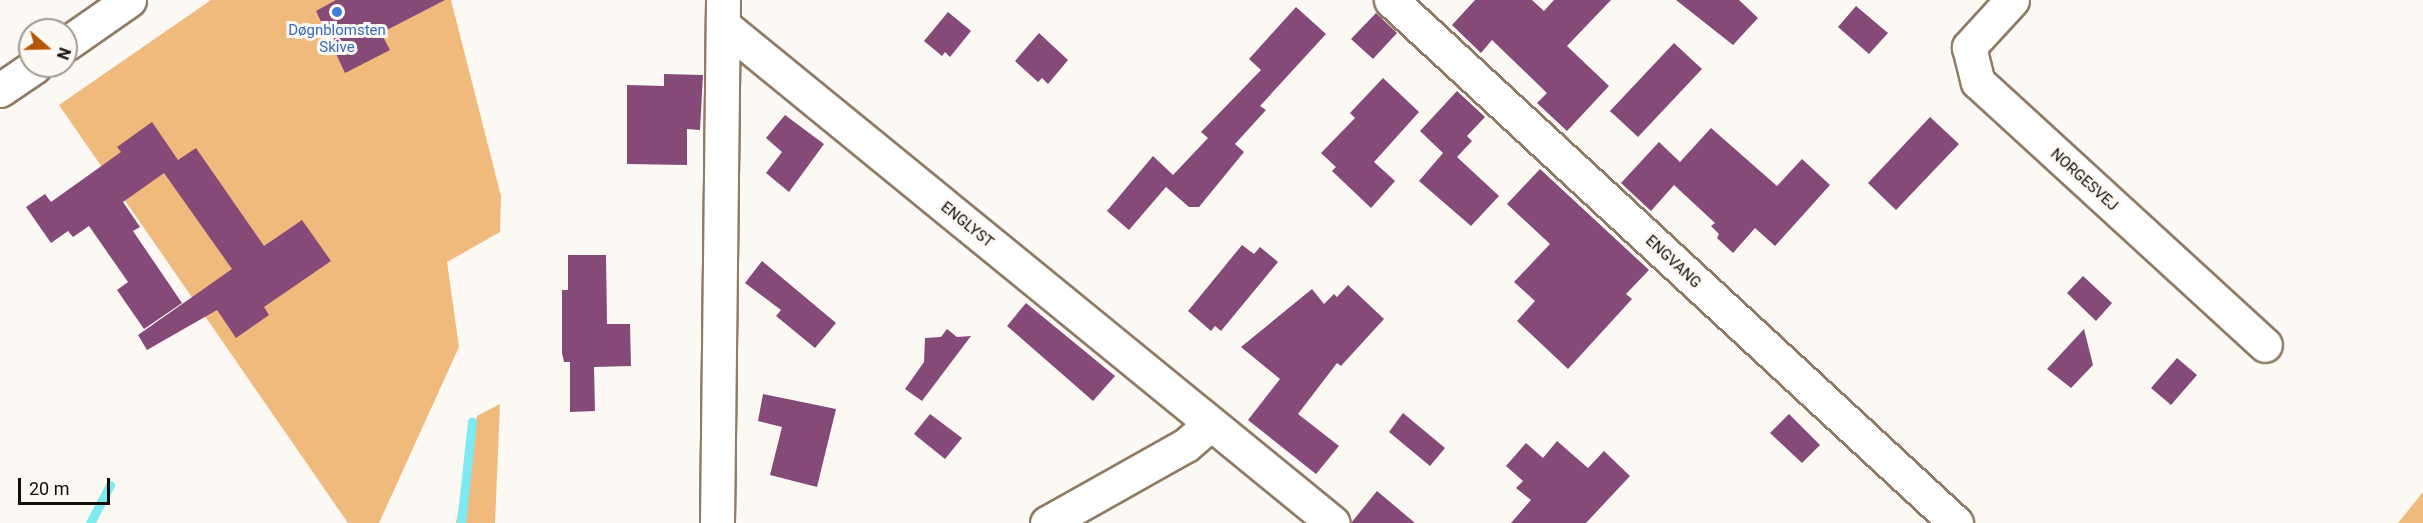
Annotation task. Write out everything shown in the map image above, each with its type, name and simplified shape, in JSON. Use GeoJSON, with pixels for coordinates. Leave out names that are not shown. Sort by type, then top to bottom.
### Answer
{"type":"FeatureCollection","features":[{"type":"Feature","properties":{"kind":"street"},"geometry":{"type":"LineString","coordinates":[[78,36],[129,0]]}},
{"type":"Feature","properties":{"kind":"street","name":"ENGVANG"},"geometry":{"type":"LineString","coordinates":[[1392,0],[1956,523]]}},
{"type":"Feature","properties":{"kind":"street","name":"NORGESVEJ"},"geometry":{"type":"LineString","coordinates":[[2012,0],[1969,47],[1978,82],[2265,345]]}},
{"type":"Feature","properties":{"kind":"street","name":"ENGLYST"},"geometry":{"type":"LineString","coordinates":[[723,12],[1210,424],[1333,523]]}},
{"type":"Feature","properties":{"kind":"street","name":"ENGLYST"},"geometry":{"type":"LineString","coordinates":[[717,523],[723,12]]}},
{"type":"Feature","properties":{"kind":"street"},"geometry":{"type":"LineString","coordinates":[[0,90],[18,77]]}},
{"type":"Feature","properties":{"kind":"street"},"geometry":{"type":"LineString","coordinates":[[1047,523],[1186,445],[1210,424]]}},
{"type":"Feature","properties":{"kind":"shaded area"},"geometry":{"type":"Polygon","coordinates":[[[211,0],[451,0],[501,196],[500,232],[447,262],[459,347],[379,523],[348,523],[59,105],[211,0]]]}},
{"type":"Feature","properties":{"kind":"shaded area"},"geometry":{"type":"Polygon","coordinates":[[[500,404],[495,523],[456,523],[477,416],[500,404]]]}},
{"type":"Feature","properties":{"kind":"shaded area"},"geometry":{"type":"Polygon","coordinates":[[[2423,492],[2423,523],[2398,523],[2423,492]]]}},
{"type":"Feature","properties":{"kind":"building"},"geometry":{"type":"Polygon","coordinates":[[[336,0],[445,0],[381,33],[390,50],[345,73],[316,11],[336,0]]]}},
{"type":"Feature","properties":{"kind":"building"},"geometry":{"type":"Polygon","coordinates":[[[1475,0],[1532,0],[1544,11],[1554,0],[1611,0],[1567,46],[1609,86],[1567,131],[1537,103],[1547,93],[1492,40],[1481,53],[1452,25],[1475,0]]]}},
{"type":"Feature","properties":{"kind":"building"},"geometry":{"type":"Polygon","coordinates":[[[1676,0],[1739,0],[1758,18],[1733,45],[1676,0]]]}},
{"type":"Feature","properties":{"kind":"building"},"geometry":{"type":"Polygon","coordinates":[[[1856,6],[1888,33],[1869,54],[1838,27],[1856,6]]]}},
{"type":"Feature","properties":{"kind":"building"},"geometry":{"type":"Polygon","coordinates":[[[1296,7],[1326,34],[1260,106],[1266,110],[1235,144],[1244,152],[1199,207],[1189,207],[1166,187],[1129,230],[1107,211],[1153,156],[1173,175],[1208,138],[1201,132],[1261,70],[1249,59],[1296,7]]]}},
{"type":"Feature","properties":{"kind":"building"},"geometry":{"type":"Polygon","coordinates":[[[948,12],[971,31],[950,57],[945,52],[942,56],[924,41],[948,12]]]}},
{"type":"Feature","properties":{"kind":"building"},"geometry":{"type":"Polygon","coordinates":[[[1376,13],[1397,33],[1373,59],[1351,39],[1376,13]]]}},
{"type":"Feature","properties":{"kind":"building"},"geometry":{"type":"Polygon","coordinates":[[[1039,33],[1068,60],[1048,84],[1042,78],[1038,82],[1015,61],[1039,33]]]}},
{"type":"Feature","properties":{"kind":"building"},"geometry":{"type":"Polygon","coordinates":[[[1674,43],[1702,69],[1638,137],[1610,111],[1674,43]]]}},
{"type":"Feature","properties":{"kind":"building"},"geometry":{"type":"Polygon","coordinates":[[[664,74],[703,75],[700,130],[687,129],[687,165],[627,164],[627,85],[664,86],[664,74]]]}},
{"type":"Feature","properties":{"kind":"building"},"geometry":{"type":"Polygon","coordinates":[[[1383,78],[1419,112],[1374,162],[1395,181],[1371,208],[1332,171],[1336,167],[1321,153],[1355,118],[1350,113],[1383,78]]]}},
{"type":"Feature","properties":{"kind":"building"},"geometry":{"type":"Polygon","coordinates":[[[1457,91],[1485,117],[1467,136],[1472,141],[1457,157],[1499,196],[1471,226],[1419,181],[1443,153],[1420,131],[1457,91]]]}},
{"type":"Feature","properties":{"kind":"building"},"geometry":{"type":"Polygon","coordinates":[[[785,115],[824,144],[789,192],[766,173],[782,152],[766,138],[785,115]]]}},
{"type":"Feature","properties":{"kind":"building"},"geometry":{"type":"Polygon","coordinates":[[[1930,117],[1959,144],[1896,210],[1868,183],[1930,117]]]}},
{"type":"Feature","properties":{"kind":"building"},"geometry":{"type":"Polygon","coordinates":[[[152,122],[178,160],[196,148],[264,246],[302,220],[331,261],[264,307],[269,315],[236,338],[217,310],[147,350],[138,335],[232,269],[164,173],[123,202],[140,227],[133,231],[182,303],[144,329],[117,290],[128,282],[89,226],[73,237],[68,231],[51,243],[26,207],[45,194],[51,202],[121,152],[117,147],[152,122]]]}},
{"type":"Feature","properties":{"kind":"building"},"geometry":{"type":"Polygon","coordinates":[[[1711,128],[1777,186],[1802,159],[1830,185],[1775,246],[1755,228],[1733,253],[1717,238],[1719,234],[1711,226],[1715,223],[1674,185],[1651,211],[1621,183],[1659,142],[1680,162],[1711,128]]]}},
{"type":"Feature","properties":{"kind":"building"},"geometry":{"type":"Polygon","coordinates":[[[1540,169],[1649,270],[1626,294],[1632,299],[1568,369],[1517,321],[1535,301],[1514,282],[1550,244],[1507,204],[1540,169]]]}},
{"type":"Feature","properties":{"kind":"building"},"geometry":{"type":"Polygon","coordinates":[[[1242,245],[1254,254],[1260,247],[1278,262],[1221,331],[1215,326],[1211,331],[1188,311],[1242,245]]]}},
{"type":"Feature","properties":{"kind":"building"},"geometry":{"type":"Polygon","coordinates":[[[568,255],[606,255],[607,324],[630,324],[631,366],[594,367],[595,411],[570,412],[570,362],[564,362],[562,353],[562,290],[568,290],[568,255]]]}},
{"type":"Feature","properties":{"kind":"building"},"geometry":{"type":"Polygon","coordinates":[[[762,261],[836,323],[815,348],[776,316],[781,310],[745,283],[762,261]]]}},
{"type":"Feature","properties":{"kind":"building"},"geometry":{"type":"Polygon","coordinates":[[[2083,276],[2112,303],[2096,321],[2067,293],[2083,276]]]}},
{"type":"Feature","properties":{"kind":"building"},"geometry":{"type":"Polygon","coordinates":[[[1348,285],[1384,319],[1341,366],[1337,363],[1298,414],[1339,446],[1316,474],[1248,420],[1280,379],[1241,347],[1312,289],[1324,304],[1334,294],[1337,297],[1348,285]]]}},
{"type":"Feature","properties":{"kind":"building"},"geometry":{"type":"Polygon","coordinates":[[[1026,303],[1115,376],[1093,401],[1007,326],[1026,303]]]}},
{"type":"Feature","properties":{"kind":"building"},"geometry":{"type":"Polygon","coordinates":[[[947,329],[957,337],[971,336],[922,401],[905,389],[924,362],[925,338],[941,337],[947,329]]]}},
{"type":"Feature","properties":{"kind":"building"},"geometry":{"type":"Polygon","coordinates":[[[2084,329],[2093,365],[2071,388],[2047,369],[2084,329]]]}},
{"type":"Feature","properties":{"kind":"building"},"geometry":{"type":"Polygon","coordinates":[[[2177,358],[2197,375],[2171,405],[2151,388],[2177,358]]]}},
{"type":"Feature","properties":{"kind":"building"},"geometry":{"type":"Polygon","coordinates":[[[763,394],[836,409],[817,487],[770,475],[782,427],[758,421],[763,394]]]}},
{"type":"Feature","properties":{"kind":"building"},"geometry":{"type":"Polygon","coordinates":[[[1403,413],[1445,448],[1430,466],[1389,432],[1403,413]]]}},
{"type":"Feature","properties":{"kind":"building"},"geometry":{"type":"Polygon","coordinates":[[[930,414],[962,438],[945,459],[914,434],[930,414]]]}},
{"type":"Feature","properties":{"kind":"building"},"geometry":{"type":"Polygon","coordinates":[[[1789,414],[1820,445],[1802,463],[1770,433],[1789,414]]]}},
{"type":"Feature","properties":{"kind":"building"},"geometry":{"type":"Polygon","coordinates":[[[1557,441],[1588,468],[1604,451],[1630,476],[1586,523],[1511,523],[1531,500],[1516,488],[1523,481],[1506,466],[1526,443],[1543,458],[1557,441]]]}},
{"type":"Feature","properties":{"kind":"building"},"geometry":{"type":"Polygon","coordinates":[[[1377,491],[1415,523],[1351,523],[1377,491]]]}},
{"type":"Feature","properties":{"kind":"waterway"},"geometry":{"type":"LineString","coordinates":[[461,523],[472,422]]}},
{"type":"Feature","properties":{"kind":"waterway"},"geometry":{"type":"LineString","coordinates":[[90,523],[110,485]]}},
{"type":"Feature","properties":{"kind":"place","name":"Døgnblomsten Skive"},"geometry":{"type":"Point","coordinates":[337,12]}}]}
